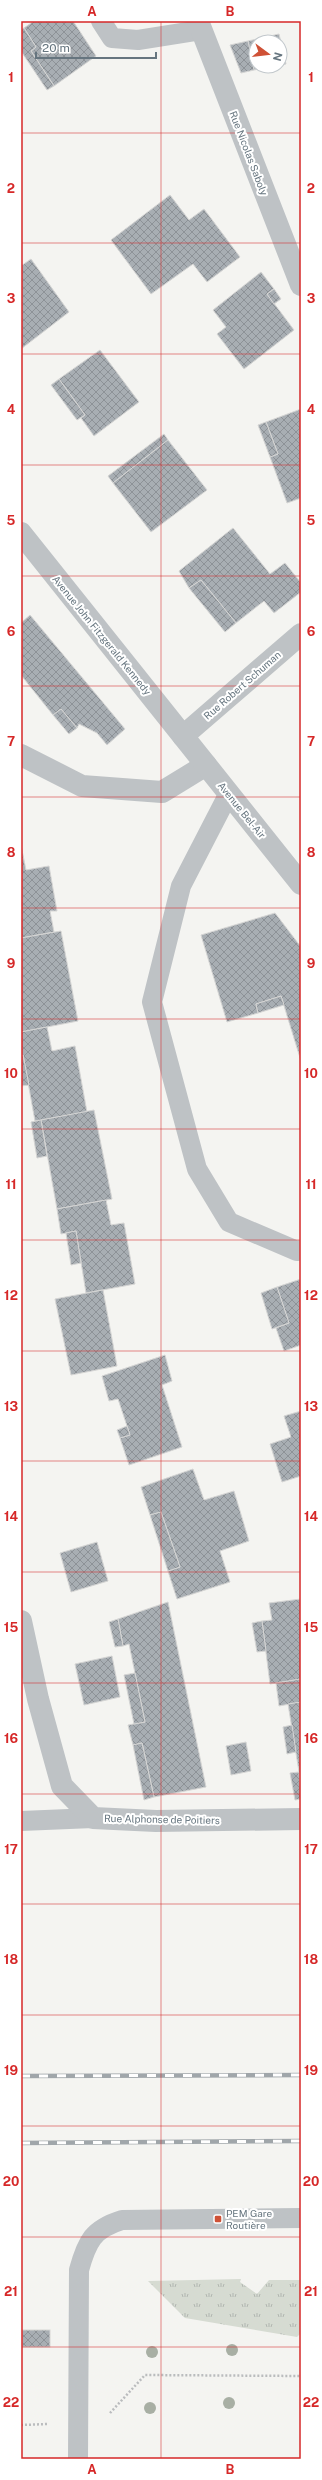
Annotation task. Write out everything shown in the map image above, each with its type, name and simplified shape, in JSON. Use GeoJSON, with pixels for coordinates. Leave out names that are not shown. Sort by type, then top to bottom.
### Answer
{"type":"FeatureCollection","features":[{"type":"Feature","properties":{"kind":"street","name":"Rue Nicolas Saboly"},"geometry":{"type":"LineString","coordinates":[[200,25],[301,286]]}},
{"type":"Feature","properties":{"kind":"street","name":"Avenue John Fitzgerald Kennedy"},"geometry":{"type":"LineString","coordinates":[[21,533],[183,736]]}},
{"type":"Feature","properties":{"kind":"street","name":"Rue Robert Schuman"},"geometry":{"type":"LineString","coordinates":[[183,736],[301,634]]}},
{"type":"Feature","properties":{"kind":"street","name":"Avenue Bel-Air"},"geometry":{"type":"LineString","coordinates":[[183,736],[301,884]]}},
{"type":"Feature","properties":{"kind":"street"},"geometry":{"type":"LineString","coordinates":[[21,755],[82,786],[162,792],[206,765]]}},
{"type":"Feature","properties":{"kind":"street","name":"Rue Alphonse de Poitiers"},"geometry":{"type":"LineString","coordinates":[[21,1621],[38,1699],[62,1786],[93,1818],[156,1821],[301,1820]]}},
{"type":"Feature","properties":{"kind":"lane"},"geometry":{"type":"LineString","coordinates":[[101,21],[112,38],[138,40],[200,25]]}},
{"type":"Feature","properties":{"kind":"lane"},"geometry":{"type":"LineString","coordinates":[[229,793],[181,886],[152,1002],[197,1170],[229,1222],[297,1251],[301,1250]]}},
{"type":"Feature","properties":{"kind":"lane"},"geometry":{"type":"LineString","coordinates":[[21,1821],[93,1818]]}},
{"type":"Feature","properties":{"kind":"lane"},"geometry":{"type":"LineString","coordinates":[[78,2459],[79,2270],[85,2250],[95,2233],[107,2225],[122,2220],[301,2218]]}},
{"type":"Feature","properties":{"kind":"path"},"geometry":{"type":"LineString","coordinates":[[78,2425],[100,2424],[146,2376],[301,2376]]}},
{"type":"Feature","properties":{"kind":"green space"},"geometry":{"type":"Polygon","coordinates":[[[241,2279],[240,2282],[257,2294],[269,2280],[301,2280],[301,2333],[297,2337],[185,2318],[148,2281],[241,2279]]]}},
{"type":"Feature","properties":{"kind":"building"},"geometry":{"type":"Polygon","coordinates":[[[34,21],[73,21],[96,56],[54,86],[31,51],[36,47],[24,28],[34,21]]]}},
{"type":"Feature","properties":{"kind":"building"},"geometry":{"type":"Polygon","coordinates":[[[24,28],[36,47],[31,51],[54,86],[47,90],[21,51],[21,29],[24,28]]]}},
{"type":"Feature","properties":{"kind":"building"},"geometry":{"type":"Polygon","coordinates":[[[248,41],[248,71],[241,73],[230,45],[248,41]]]}},
{"type":"Feature","properties":{"kind":"building"},"geometry":{"type":"Polygon","coordinates":[[[170,195],[189,220],[204,209],[240,257],[207,282],[193,264],[151,294],[111,240],[170,195]]]}},
{"type":"Feature","properties":{"kind":"building"},"geometry":{"type":"Polygon","coordinates":[[[31,259],[69,312],[21,349],[21,266],[31,259]]]}},
{"type":"Feature","properties":{"kind":"building"},"geometry":{"type":"Polygon","coordinates":[[[261,272],[274,289],[267,294],[294,330],[244,369],[217,334],[226,327],[213,310],[261,272]]]}},
{"type":"Feature","properties":{"kind":"building"},"geometry":{"type":"Polygon","coordinates":[[[274,289],[281,299],[274,304],[267,294],[274,289]]]}},
{"type":"Feature","properties":{"kind":"building"},"geometry":{"type":"Polygon","coordinates":[[[100,350],[139,402],[94,436],[81,418],[85,415],[59,379],[100,350]]]}},
{"type":"Feature","properties":{"kind":"building"},"geometry":{"type":"Polygon","coordinates":[[[59,379],[85,415],[77,420],[51,385],[59,379]]]}},
{"type":"Feature","properties":{"kind":"building"},"geometry":{"type":"Polygon","coordinates":[[[301,409],[301,498],[287,503],[270,457],[278,454],[266,422],[301,409]]]}},
{"type":"Feature","properties":{"kind":"building"},"geometry":{"type":"Polygon","coordinates":[[[266,422],[278,454],[270,457],[258,425],[266,422]]]}},
{"type":"Feature","properties":{"kind":"building"},"geometry":{"type":"Polygon","coordinates":[[[164,434],[168,440],[113,483],[108,476],[164,434]]]}},
{"type":"Feature","properties":{"kind":"building"},"geometry":{"type":"Polygon","coordinates":[[[168,440],[207,490],[151,532],[113,483],[168,440]]]}},
{"type":"Feature","properties":{"kind":"building"},"geometry":{"type":"Polygon","coordinates":[[[233,528],[270,574],[285,563],[301,583],[301,592],[274,613],[264,601],[236,623],[201,580],[189,588],[179,571],[233,528]]]}},
{"type":"Feature","properties":{"kind":"building"},"geometry":{"type":"Polygon","coordinates":[[[201,580],[236,623],[225,632],[189,588],[201,580]]]}},
{"type":"Feature","properties":{"kind":"building"},"geometry":{"type":"Polygon","coordinates":[[[30,615],[125,729],[107,745],[97,733],[79,724],[77,728],[61,709],[53,715],[21,675],[21,623],[30,615]]]}},
{"type":"Feature","properties":{"kind":"building"},"geometry":{"type":"Polygon","coordinates":[[[61,709],[77,728],[69,734],[53,715],[61,709]]]}},
{"type":"Feature","properties":{"kind":"building"},"geometry":{"type":"Polygon","coordinates":[[[21,845],[26,870],[49,866],[57,911],[50,911],[54,932],[21,938],[21,845]]]}},
{"type":"Feature","properties":{"kind":"building"},"geometry":{"type":"Polygon","coordinates":[[[275,913],[301,947],[301,1061],[281,996],[256,1004],[258,1013],[227,1022],[201,935],[275,913]]]}},
{"type":"Feature","properties":{"kind":"building"},"geometry":{"type":"Polygon","coordinates":[[[61,931],[78,1021],[21,1032],[21,938],[61,931]]]}},
{"type":"Feature","properties":{"kind":"building"},"geometry":{"type":"Polygon","coordinates":[[[281,996],[284,1005],[258,1013],[256,1004],[281,996]]]}},
{"type":"Feature","properties":{"kind":"building"},"geometry":{"type":"Polygon","coordinates":[[[47,1027],[52,1051],[75,1046],[87,1112],[35,1121],[23,1055],[21,1056],[21,1032],[47,1027]]]}},
{"type":"Feature","properties":{"kind":"building"},"geometry":{"type":"Polygon","coordinates":[[[23,1055],[29,1085],[21,1086],[21,1056],[23,1055]]]}},
{"type":"Feature","properties":{"kind":"building"},"geometry":{"type":"Polygon","coordinates":[[[94,1110],[112,1199],[57,1209],[41,1120],[94,1110]]]}},
{"type":"Feature","properties":{"kind":"building"},"geometry":{"type":"Polygon","coordinates":[[[41,1120],[47,1156],[37,1158],[31,1122],[41,1120]]]}},
{"type":"Feature","properties":{"kind":"building"},"geometry":{"type":"Polygon","coordinates":[[[106,1200],[111,1225],[124,1223],[135,1284],[86,1293],[76,1231],[61,1234],[57,1209],[106,1200]]]}},
{"type":"Feature","properties":{"kind":"building"},"geometry":{"type":"Polygon","coordinates":[[[76,1231],[81,1263],[71,1265],[66,1233],[76,1231]]]}},
{"type":"Feature","properties":{"kind":"building"},"geometry":{"type":"Polygon","coordinates":[[[301,1279],[301,1345],[284,1351],[276,1328],[289,1323],[277,1287],[301,1279]]]}},
{"type":"Feature","properties":{"kind":"building"},"geometry":{"type":"Polygon","coordinates":[[[277,1287],[289,1323],[272,1329],[261,1293],[277,1287]]]}},
{"type":"Feature","properties":{"kind":"building"},"geometry":{"type":"Polygon","coordinates":[[[103,1290],[117,1366],[71,1375],[55,1299],[103,1290]]]}},
{"type":"Feature","properties":{"kind":"building"},"geometry":{"type":"Polygon","coordinates":[[[165,1355],[172,1381],[162,1385],[182,1447],[129,1465],[120,1438],[130,1435],[118,1399],[109,1401],[102,1376],[165,1355]]]}},
{"type":"Feature","properties":{"kind":"building"},"geometry":{"type":"Polygon","coordinates":[[[301,1411],[301,1476],[282,1482],[270,1444],[291,1437],[284,1416],[301,1411]]]}},
{"type":"Feature","properties":{"kind":"building"},"geometry":{"type":"Polygon","coordinates":[[[127,1426],[130,1435],[120,1438],[117,1430],[127,1426]]]}},
{"type":"Feature","properties":{"kind":"building"},"geometry":{"type":"Polygon","coordinates":[[[193,1469],[204,1500],[234,1491],[249,1541],[220,1551],[230,1582],[177,1599],[168,1571],[180,1567],[161,1512],[150,1515],[141,1487],[193,1469]]]}},
{"type":"Feature","properties":{"kind":"building"},"geometry":{"type":"Polygon","coordinates":[[[161,1512],[180,1567],[168,1571],[150,1515],[161,1512]]]}},
{"type":"Feature","properties":{"kind":"building"},"geometry":{"type":"Polygon","coordinates":[[[97,1542],[108,1581],[71,1592],[60,1553],[97,1542]]]}},
{"type":"Feature","properties":{"kind":"building"},"geometry":{"type":"Polygon","coordinates":[[[301,1599],[301,1679],[270,1684],[262,1621],[272,1620],[269,1603],[301,1599]]]}},
{"type":"Feature","properties":{"kind":"building"},"geometry":{"type":"Polygon","coordinates":[[[168,1602],[206,1787],[154,1797],[142,1743],[133,1745],[128,1725],[145,1722],[129,1644],[123,1646],[118,1619],[168,1602]]]}},
{"type":"Feature","properties":{"kind":"building"},"geometry":{"type":"Polygon","coordinates":[[[118,1619],[123,1646],[115,1647],[109,1622],[118,1619]]]}},
{"type":"Feature","properties":{"kind":"building"},"geometry":{"type":"Polygon","coordinates":[[[262,1621],[266,1651],[257,1652],[252,1623],[262,1621]]]}},
{"type":"Feature","properties":{"kind":"building"},"geometry":{"type":"Polygon","coordinates":[[[112,1656],[120,1697],[84,1705],[75,1664],[112,1656]]]}},
{"type":"Feature","properties":{"kind":"building"},"geometry":{"type":"Polygon","coordinates":[[[135,1673],[145,1722],[134,1724],[124,1675],[135,1673]]]}},
{"type":"Feature","properties":{"kind":"building"},"geometry":{"type":"Polygon","coordinates":[[[301,1679],[301,1702],[279,1706],[276,1683],[301,1679]]]}},
{"type":"Feature","properties":{"kind":"building"},"geometry":{"type":"Polygon","coordinates":[[[301,1702],[301,1784],[288,1704],[301,1702]]]}},
{"type":"Feature","properties":{"kind":"building"},"geometry":{"type":"Polygon","coordinates":[[[292,1725],[296,1752],[287,1754],[283,1727],[292,1725]]]}},
{"type":"Feature","properties":{"kind":"building"},"geometry":{"type":"Polygon","coordinates":[[[246,1742],[251,1771],[231,1775],[226,1746],[246,1742]]]}},
{"type":"Feature","properties":{"kind":"building"},"geometry":{"type":"Polygon","coordinates":[[[142,1743],[154,1797],[144,1800],[133,1745],[142,1743]]]}},
{"type":"Feature","properties":{"kind":"building"},"geometry":{"type":"Polygon","coordinates":[[[299,1772],[301,1799],[295,1800],[290,1773],[299,1772]]]}},
{"type":"Feature","properties":{"kind":"building"},"geometry":{"type":"Polygon","coordinates":[[[22,2330],[50,2330],[50,2347],[22,2347],[22,2330]]]}},
{"type":"Feature","properties":{"kind":"railway"},"geometry":{"type":"LineString","coordinates":[[21,2076],[301,2075]]}},
{"type":"Feature","properties":{"kind":"railway"},"geometry":{"type":"LineString","coordinates":[[21,2143],[301,2141]]}},
{"type":"Feature","properties":{"kind":"place","name":"PEM Gare Routière"},"geometry":{"type":"Point","coordinates":[218,2219]}}]}
